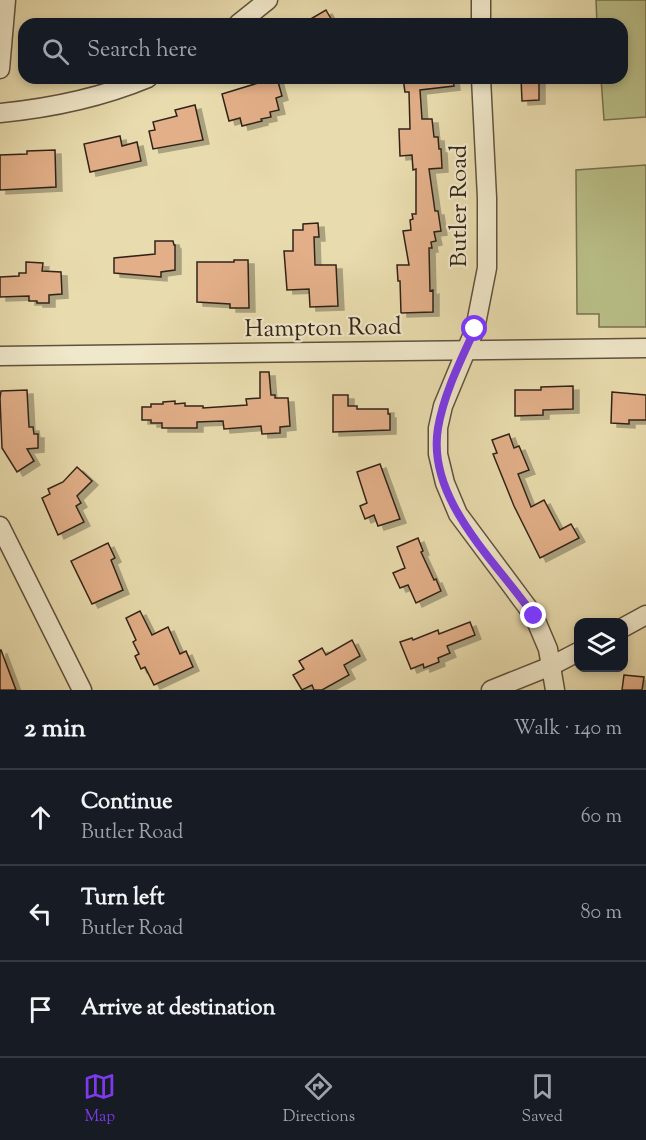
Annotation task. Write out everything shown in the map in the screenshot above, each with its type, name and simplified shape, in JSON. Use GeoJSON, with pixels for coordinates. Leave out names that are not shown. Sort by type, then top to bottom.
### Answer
{"type":"FeatureCollection","features":[{"type":"Feature","properties":{"kind":"street"},"geometry":{"type":"LineString","coordinates":[[0,69],[6,0]]}},
{"type":"Feature","properties":{"kind":"street"},"geometry":{"type":"LineString","coordinates":[[246,18],[268,0]]}},
{"type":"Feature","properties":{"kind":"street"},"geometry":{"type":"LineString","coordinates":[[481,0],[481,18]]}},
{"type":"Feature","properties":{"kind":"street"},"geometry":{"type":"LineString","coordinates":[[0,113],[65,105],[131,84]]}},
{"type":"Feature","properties":{"kind":"street","name":"Butler Road"},"geometry":{"type":"LineString","coordinates":[[481,84],[487,198],[487,258],[475,329],[441,417],[437,440],[440,466],[452,501],[467,529],[534,616],[548,649],[555,690]]}},
{"type":"Feature","properties":{"kind":"street","name":"Hampton Road"},"geometry":{"type":"LineString","coordinates":[[0,356],[646,348]]}},
{"type":"Feature","properties":{"kind":"street"},"geometry":{"type":"LineString","coordinates":[[0,526],[82,690]]}},
{"type":"Feature","properties":{"kind":"street"},"geometry":{"type":"LineString","coordinates":[[628,625],[646,615]]}},
{"type":"Feature","properties":{"kind":"street"},"geometry":{"type":"LineString","coordinates":[[491,690],[574,654]]}},
{"type":"Feature","properties":{"kind":"green space"},"geometry":{"type":"Polygon","coordinates":[[[596,0],[646,0],[646,117],[604,120],[601,84],[628,84],[628,18],[597,18],[596,0]]]}},
{"type":"Feature","properties":{"kind":"green space"},"geometry":{"type":"Polygon","coordinates":[[[646,165],[646,327],[599,327],[599,314],[577,314],[576,170],[646,165]]]}},
{"type":"Feature","properties":{"kind":"building"},"geometry":{"type":"Polygon","coordinates":[[[326,10],[331,18],[312,18],[326,10]]]}},
{"type":"Feature","properties":{"kind":"building"},"geometry":{"type":"Polygon","coordinates":[[[255,84],[279,84],[282,96],[276,98],[279,110],[270,112],[271,117],[242,126],[240,118],[229,121],[222,94],[255,84]]]}},
{"type":"Feature","properties":{"kind":"building"},"geometry":{"type":"Polygon","coordinates":[[[404,84],[454,84],[454,86],[420,90],[422,119],[432,119],[434,137],[438,137],[439,149],[441,149],[442,168],[429,169],[435,211],[438,211],[441,231],[434,232],[436,241],[431,242],[432,248],[429,248],[433,312],[401,313],[397,265],[409,265],[403,231],[411,230],[410,220],[413,219],[412,214],[416,214],[416,169],[413,170],[412,155],[400,156],[399,129],[410,129],[409,92],[405,92],[404,84]]]}},
{"type":"Feature","properties":{"kind":"building"},"geometry":{"type":"Polygon","coordinates":[[[521,84],[539,84],[539,100],[522,101],[521,84]]]}},
{"type":"Feature","properties":{"kind":"building"},"geometry":{"type":"Polygon","coordinates":[[[195,105],[203,140],[153,149],[149,131],[155,130],[153,122],[177,116],[175,110],[195,105]]]}},
{"type":"Feature","properties":{"kind":"building"},"geometry":{"type":"Polygon","coordinates":[[[120,136],[122,146],[137,142],[141,161],[90,172],[84,144],[120,136]]]}},
{"type":"Feature","properties":{"kind":"building"},"geometry":{"type":"Polygon","coordinates":[[[55,150],[56,187],[0,190],[0,155],[55,150]]]}},
{"type":"Feature","properties":{"kind":"building"},"geometry":{"type":"Polygon","coordinates":[[[318,223],[319,237],[314,237],[315,265],[336,265],[338,306],[310,307],[309,289],[287,290],[284,251],[293,251],[293,230],[303,230],[303,224],[318,223]]]}},
{"type":"Feature","properties":{"kind":"building"},"geometry":{"type":"Polygon","coordinates":[[[155,241],[173,241],[175,270],[161,272],[161,277],[114,273],[114,258],[155,254],[155,241]]]}},
{"type":"Feature","properties":{"kind":"building"},"geometry":{"type":"Polygon","coordinates":[[[234,260],[248,260],[249,308],[230,308],[230,304],[197,302],[197,262],[234,262],[234,260]]]}},
{"type":"Feature","properties":{"kind":"building"},"geometry":{"type":"Polygon","coordinates":[[[26,262],[43,263],[42,271],[61,272],[62,294],[49,295],[49,303],[29,301],[29,296],[0,297],[0,277],[19,276],[19,273],[26,273],[26,262]]]}},
{"type":"Feature","properties":{"kind":"building"},"geometry":{"type":"Polygon","coordinates":[[[260,372],[269,372],[271,395],[275,395],[275,398],[288,398],[290,426],[280,427],[280,433],[262,434],[261,426],[224,429],[223,421],[197,422],[197,428],[162,428],[162,423],[142,420],[142,407],[151,407],[151,404],[163,404],[163,402],[175,401],[175,404],[185,403],[185,406],[203,406],[203,408],[247,405],[246,399],[260,398],[260,372]]]}},
{"type":"Feature","properties":{"kind":"building"},"geometry":{"type":"Polygon","coordinates":[[[573,386],[573,409],[543,410],[543,415],[515,416],[515,390],[573,386]]]}},
{"type":"Feature","properties":{"kind":"building"},"geometry":{"type":"Polygon","coordinates":[[[27,390],[29,427],[33,427],[34,434],[38,434],[38,448],[27,449],[34,461],[17,472],[2,448],[0,398],[1,391],[27,390]]]}},
{"type":"Feature","properties":{"kind":"building"},"geometry":{"type":"Polygon","coordinates":[[[612,392],[646,395],[646,420],[629,420],[629,424],[611,423],[612,392]]]}},
{"type":"Feature","properties":{"kind":"building"},"geometry":{"type":"Polygon","coordinates":[[[333,395],[348,395],[348,406],[357,406],[357,409],[388,409],[390,430],[333,432],[333,395]]]}},
{"type":"Feature","properties":{"kind":"building"},"geometry":{"type":"Polygon","coordinates":[[[509,434],[514,448],[519,446],[529,470],[518,474],[531,507],[544,500],[560,530],[571,524],[579,538],[540,558],[514,506],[493,454],[497,453],[492,440],[509,434]]]}},
{"type":"Feature","properties":{"kind":"building"},"geometry":{"type":"Polygon","coordinates":[[[380,464],[400,519],[378,526],[374,515],[365,519],[360,506],[367,503],[357,472],[380,464]]]}},
{"type":"Feature","properties":{"kind":"building"},"geometry":{"type":"Polygon","coordinates":[[[77,467],[92,481],[77,496],[81,503],[76,506],[84,522],[58,535],[42,498],[50,494],[48,489],[63,482],[77,467]]]}},
{"type":"Feature","properties":{"kind":"building"},"geometry":{"type":"Polygon","coordinates":[[[418,538],[423,551],[421,552],[441,591],[416,603],[408,585],[400,588],[393,573],[405,568],[397,547],[418,538]]]}},
{"type":"Feature","properties":{"kind":"building"},"geometry":{"type":"Polygon","coordinates":[[[108,543],[115,558],[111,560],[123,590],[92,604],[71,561],[108,543]]]}},
{"type":"Feature","properties":{"kind":"building"},"geometry":{"type":"Polygon","coordinates":[[[140,611],[152,635],[168,627],[180,654],[186,651],[193,667],[154,685],[145,667],[141,669],[135,656],[139,654],[133,642],[136,640],[126,618],[140,611]]]}},
{"type":"Feature","properties":{"kind":"building"},"geometry":{"type":"Polygon","coordinates":[[[470,622],[475,635],[447,646],[450,653],[438,658],[439,662],[424,668],[423,664],[411,669],[400,642],[412,638],[413,640],[438,630],[439,634],[470,622]]]}},
{"type":"Feature","properties":{"kind":"building"},"geometry":{"type":"Polygon","coordinates":[[[352,640],[360,656],[344,665],[349,675],[322,690],[314,690],[312,685],[302,690],[293,675],[304,669],[299,661],[322,648],[326,655],[352,640]]]}},
{"type":"Feature","properties":{"kind":"building"},"geometry":{"type":"Polygon","coordinates":[[[1,650],[16,690],[0,690],[1,650]]]}},
{"type":"Feature","properties":{"kind":"building"},"geometry":{"type":"Polygon","coordinates":[[[624,675],[644,677],[642,690],[622,690],[624,675]]]}},
{"type":"Feature","properties":{"kind":"route"},"geometry":{"type":"LineString","coordinates":[[475,329],[443,406],[437,440],[440,466],[452,501],[467,529],[534,616]]}}]}
